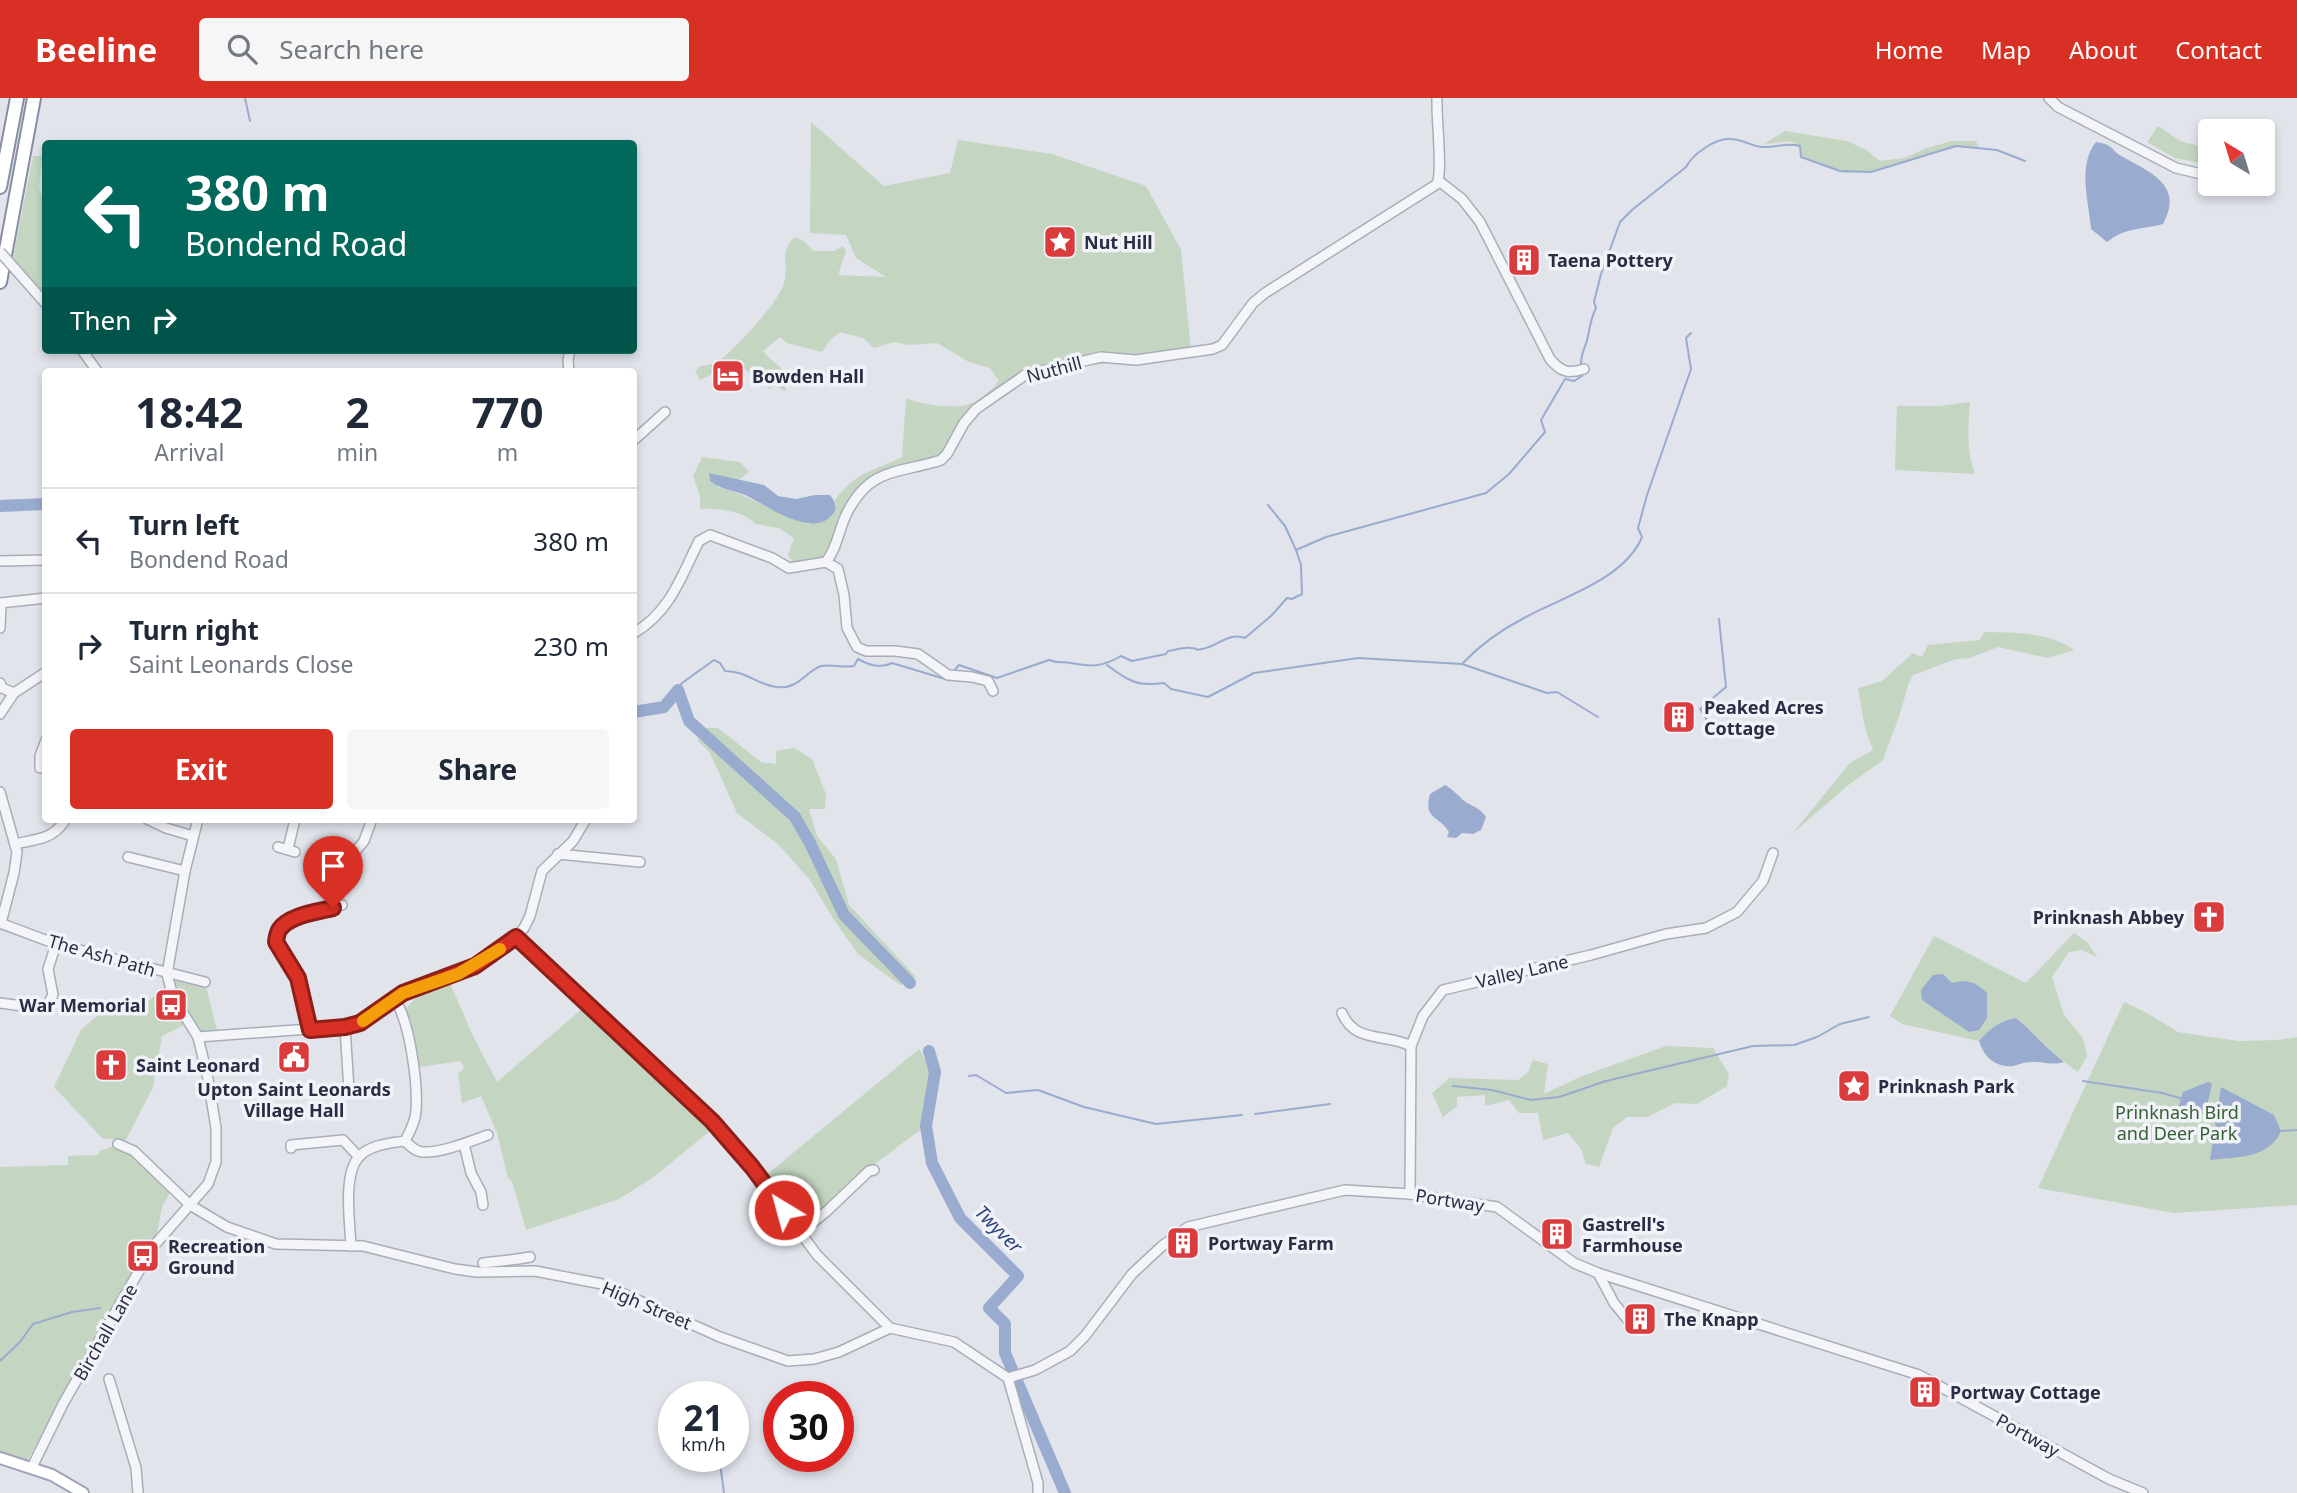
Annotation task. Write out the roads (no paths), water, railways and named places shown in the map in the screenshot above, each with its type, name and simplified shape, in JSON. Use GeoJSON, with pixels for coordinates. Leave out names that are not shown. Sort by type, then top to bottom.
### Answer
{"type":"FeatureCollection","features":[{"type":"Feature","properties":{"kind":"highway"},"geometry":{"type":"LineString","coordinates":[[0,187],[17,98]]}},
{"type":"Feature","properties":{"kind":"highway"},"geometry":{"type":"LineString","coordinates":[[0,282],[34,98]]}},
{"type":"Feature","properties":{"kind":"main road"},"geometry":{"type":"LineString","coordinates":[[0,1458],[52,1475],[83,1493]]}},
{"type":"Feature","properties":{"kind":"street"},"geometry":{"type":"LineString","coordinates":[[1437,98],[1439,181],[1462,199],[1480,222],[1550,359],[1562,371],[1569,373],[1584,369]]}},
{"type":"Feature","properties":{"kind":"street"},"geometry":{"type":"LineString","coordinates":[[2049,98],[2058,107],[2176,168],[2198,173]]}},
{"type":"Feature","properties":{"kind":"street","name":"Nuthill"},"geometry":{"type":"LineString","coordinates":[[826,562],[832,555],[848,512],[864,488],[886,474],[941,460],[976,409],[1014,381],[1025,375],[1101,358],[1136,360],[1213,349],[1222,345],[1253,303],[1265,293],[1415,200],[1439,181]]}},
{"type":"Feature","properties":{"kind":"street"},"geometry":{"type":"LineString","coordinates":[[0,252],[42,299]]}},
{"type":"Feature","properties":{"kind":"street"},"geometry":{"type":"LineString","coordinates":[[637,437],[665,412]]}},
{"type":"Feature","properties":{"kind":"street"},"geometry":{"type":"LineString","coordinates":[[637,631],[653,621],[668,602],[699,541],[710,535],[760,553],[789,568],[826,562],[838,569],[847,628],[857,647],[866,651],[918,654],[948,675],[988,681],[993,691]]}},
{"type":"Feature","properties":{"kind":"street"},"geometry":{"type":"LineString","coordinates":[[0,561],[42,560]]}},
{"type":"Feature","properties":{"kind":"street"},"geometry":{"type":"LineString","coordinates":[[0,628],[0,603],[42,598]]}},
{"type":"Feature","properties":{"kind":"street"},"geometry":{"type":"LineString","coordinates":[[0,714],[14,693],[42,675]]}},
{"type":"Feature","properties":{"kind":"street"},"geometry":{"type":"LineString","coordinates":[[0,682],[2,688],[14,693]]}},
{"type":"Feature","properties":{"kind":"street"},"geometry":{"type":"LineString","coordinates":[[42,751],[42,768]]}},
{"type":"Feature","properties":{"kind":"street"},"geometry":{"type":"LineString","coordinates":[[0,792],[17,852],[0,923]]}},
{"type":"Feature","properties":{"kind":"street"},"geometry":{"type":"LineString","coordinates":[[15,844],[46,837],[56,832],[63,823]]}},
{"type":"Feature","properties":{"kind":"street"},"geometry":{"type":"LineString","coordinates":[[155,823],[193,836]]}},
{"type":"Feature","properties":{"kind":"street"},"geometry":{"type":"LineString","coordinates":[[167,974],[185,872],[197,823]]}},
{"type":"Feature","properties":{"kind":"street"},"geometry":{"type":"LineString","coordinates":[[287,850],[294,823]]}},
{"type":"Feature","properties":{"kind":"street"},"geometry":{"type":"LineString","coordinates":[[351,858],[363,850],[371,823]]}},
{"type":"Feature","properties":{"kind":"street"},"geometry":{"type":"LineString","coordinates":[[198,1037],[345,1027],[368,1019],[394,999],[413,989],[475,966],[516,937],[524,928],[530,916],[542,871],[573,841],[584,823]]}},
{"type":"Feature","properties":{"kind":"street","name":"Valley Lane"},"geometry":{"type":"LineString","coordinates":[[1410,1194],[1411,1046],[1423,1016],[1443,990],[1666,934],[1706,929],[1737,912],[1763,881],[1773,853]]}},
{"type":"Feature","properties":{"kind":"street"},"geometry":{"type":"LineString","coordinates":[[558,854],[640,862]]}},
{"type":"Feature","properties":{"kind":"street"},"geometry":{"type":"LineString","coordinates":[[126,857],[185,872]]}},
{"type":"Feature","properties":{"kind":"street"},"geometry":{"type":"LineString","coordinates":[[310,1030],[298,978],[276,942],[279,930],[299,917],[342,905]]}},
{"type":"Feature","properties":{"kind":"street","name":"The Ash Path"},"geometry":{"type":"LineString","coordinates":[[0,923],[56,944],[205,982]]}},
{"type":"Feature","properties":{"kind":"street"},"geometry":{"type":"LineString","coordinates":[[516,937],[712,1121],[752,1167],[817,1255],[890,1328],[954,1342],[1012,1376],[1038,1483],[1038,1493]]}},
{"type":"Feature","properties":{"kind":"street"},"geometry":{"type":"LineString","coordinates":[[0,1003],[45,1009],[53,995],[48,969],[56,944]]}},
{"type":"Feature","properties":{"kind":"street","name":"Birchall Lane"},"geometry":{"type":"LineString","coordinates":[[32,1467],[63,1404],[152,1248],[208,1184],[216,1162],[216,1128],[198,1037],[173,998],[167,974]]}},
{"type":"Feature","properties":{"kind":"street"},"geometry":{"type":"LineString","coordinates":[[351,1246],[349,1173],[358,1156],[387,1144],[405,1141],[414,1126],[416,1110],[412,1053],[406,1025],[394,999]]}},
{"type":"Feature","properties":{"kind":"street"},"geometry":{"type":"LineString","coordinates":[[1342,1013],[1354,1030],[1411,1046]]}},
{"type":"Feature","properties":{"kind":"street"},"geometry":{"type":"LineString","coordinates":[[345,1027],[349,1090]]}},
{"type":"Feature","properties":{"kind":"street"},"geometry":{"type":"LineString","coordinates":[[405,1141],[422,1153],[464,1144],[488,1135]]}},
{"type":"Feature","properties":{"kind":"street"},"geometry":{"type":"LineString","coordinates":[[291,1148],[291,1145],[343,1140],[358,1156]]}},
{"type":"Feature","properties":{"kind":"street"},"geometry":{"type":"LineString","coordinates":[[464,1144],[483,1205]]}},
{"type":"Feature","properties":{"kind":"street","name":"High Street"},"geometry":{"type":"LineString","coordinates":[[121,1145],[134,1151],[190,1205],[227,1227],[276,1244],[363,1246],[455,1269],[515,1267],[602,1284],[720,1337],[789,1360],[814,1359],[839,1352],[890,1328]]}},
{"type":"Feature","properties":{"kind":"street"},"geometry":{"type":"LineString","coordinates":[[801,1232],[869,1171],[874,1170]]}},
{"type":"Feature","properties":{"kind":"street","name":"Portway"},"geometry":{"type":"LineString","coordinates":[[1012,1376],[1035,1370],[1070,1351],[1085,1336],[1132,1274],[1162,1246],[1188,1227],[1345,1190],[1410,1194],[1497,1207],[1574,1264],[1919,1375],[2109,1479],[2143,1493]]}},
{"type":"Feature","properties":{"kind":"street"},"geometry":{"type":"LineString","coordinates":[[483,1263],[510,1260],[515,1267],[530,1257]]}},
{"type":"Feature","properties":{"kind":"street"},"geometry":{"type":"LineString","coordinates":[[1598,1273],[1614,1303],[1633,1326]]}},
{"type":"Feature","properties":{"kind":"street"},"geometry":{"type":"LineString","coordinates":[[109,1379],[136,1468],[138,1493]]}},
{"type":"Feature","properties":{"kind":"water"},"geometry":{"type":"Polygon","coordinates":[[[2096,142],[2109,146],[2162,182],[2170,200],[2163,224],[2127,231],[2107,242],[2091,229],[2086,173],[2090,151],[2096,142]]]}},
{"type":"Feature","properties":{"kind":"water"},"geometry":{"type":"Polygon","coordinates":[[[709,473],[764,485],[778,496],[796,499],[830,495],[835,509],[824,521],[802,522],[745,495],[718,486],[710,481],[709,473]]]}},
{"type":"Feature","properties":{"kind":"water"},"geometry":{"type":"Polygon","coordinates":[[[1445,785],[1483,813],[1486,817],[1481,830],[1473,834],[1462,833],[1456,838],[1447,837],[1449,832],[1430,813],[1428,802],[1430,794],[1445,785]]]}},
{"type":"Feature","properties":{"kind":"water"},"geometry":{"type":"Polygon","coordinates":[[[1943,974],[1952,983],[1971,982],[1987,993],[1987,1018],[1979,1030],[1969,1032],[1922,1000],[1921,990],[1933,975],[1943,974]]]}},
{"type":"Feature","properties":{"kind":"water"},"geometry":{"type":"Polygon","coordinates":[[[2016,1018],[2064,1062],[2028,1062],[2007,1066],[1992,1060],[1979,1041],[1995,1026],[2016,1018]]]}},
{"type":"Feature","properties":{"kind":"water"},"geometry":{"type":"Polygon","coordinates":[[[2208,1082],[2212,1084],[2206,1111],[2198,1119],[2183,1112],[2179,1106],[2183,1092],[2208,1082]]]}},
{"type":"Feature","properties":{"kind":"water"},"geometry":{"type":"Polygon","coordinates":[[[2221,1087],[2274,1115],[2281,1131],[2269,1147],[2251,1155],[2210,1160],[2221,1087]]]}},
{"type":"Feature","properties":{"kind":"waterway"},"geometry":{"type":"LineString","coordinates":[[245,98],[250,121]]}},
{"type":"Feature","properties":{"kind":"waterway"},"geometry":{"type":"LineString","coordinates":[[1581,364],[1596,308],[1594,302],[1601,274],[1620,222],[1711,144],[1730,139],[1762,147],[1800,146],[1801,157],[1840,171],[1871,172],[1956,146],[1997,150],[2025,161]]}},
{"type":"Feature","properties":{"kind":"waterway"},"geometry":{"type":"LineString","coordinates":[[1463,663],[1499,633],[1607,576],[1633,552],[1642,537],[1638,528],[1647,495],[1691,369],[1686,338],[1691,333]]}},
{"type":"Feature","properties":{"kind":"waterway"},"geometry":{"type":"LineString","coordinates":[[954,671],[959,665],[997,678],[1049,660],[1097,665],[1121,656],[1132,661],[1166,654],[1168,651],[1202,649],[1228,638],[1245,638],[1287,598],[1292,599],[1302,594],[1301,565],[1296,550],[1326,537],[1486,493],[1509,474],[1545,432],[1541,420],[1565,379],[1574,381],[1582,376],[1582,373]]}},
{"type":"Feature","properties":{"kind":"waterway","name":"Twyver"},"geometry":{"type":"LineString","coordinates":[[0,506],[42,504]]}},
{"type":"Feature","properties":{"kind":"waterway"},"geometry":{"type":"LineString","coordinates":[[1268,505],[1285,526],[1296,550]]}},
{"type":"Feature","properties":{"kind":"waterway"},"geometry":{"type":"LineString","coordinates":[[1708,722],[1700,709],[1726,687],[1719,619]]}},
{"type":"Feature","properties":{"kind":"waterway"},"geometry":{"type":"LineString","coordinates":[[1107,665],[1134,682],[1164,683],[1171,689],[1208,697],[1254,673],[1358,658],[1462,664],[1547,693],[1557,692],[1598,717]]}},
{"type":"Feature","properties":{"kind":"waterway"},"geometry":{"type":"LineString","coordinates":[[678,690],[682,683],[714,660],[720,663],[725,671],[740,673],[777,687],[791,686],[821,666],[854,666],[858,659],[875,666],[892,663],[945,679],[947,677]]}},
{"type":"Feature","properties":{"kind":"waterway","name":"Twyver"},"geometry":{"type":"LineString","coordinates":[[637,712],[664,707],[678,690],[689,721],[795,817],[844,915],[910,983]]}},
{"type":"Feature","properties":{"kind":"waterway"},"geometry":{"type":"LineString","coordinates":[[1453,1086],[1492,1090],[1531,1100],[1559,1097],[1606,1081],[1753,1046],[1794,1045],[1817,1037],[1840,1024],[1869,1017]]}},
{"type":"Feature","properties":{"kind":"waterway","name":"Twyver"},"geometry":{"type":"LineString","coordinates":[[929,1051],[935,1072],[926,1126],[932,1163],[960,1218],[1018,1276],[989,1308],[1005,1324],[1005,1353],[1065,1493]]}},
{"type":"Feature","properties":{"kind":"waterway"},"geometry":{"type":"LineString","coordinates":[[969,1076],[976,1075],[1006,1093],[1038,1090],[1084,1107],[1156,1124],[1242,1115]]}},
{"type":"Feature","properties":{"kind":"waterway"},"geometry":{"type":"LineString","coordinates":[[2083,1081],[2162,1093],[2183,1099]]}},
{"type":"Feature","properties":{"kind":"waterway"},"geometry":{"type":"LineString","coordinates":[[1255,1114],[1330,1104]]}},
{"type":"Feature","properties":{"kind":"waterway"},"geometry":{"type":"LineString","coordinates":[[2281,1131],[2297,1130]]}},
{"type":"Feature","properties":{"kind":"waterway"},"geometry":{"type":"LineString","coordinates":[[0,1361],[20,1342],[33,1324],[72,1312],[100,1308]]}},
{"type":"Feature","properties":{"kind":"waterway"},"geometry":{"type":"LineString","coordinates":[[721,1472],[724,1493]]}},
{"type":"Feature","properties":{"kind":"place","name":"Nut Hill"},"geometry":{"type":"Point","coordinates":[1060,242]}},
{"type":"Feature","properties":{"kind":"place","name":"Taena Pottery"},"geometry":{"type":"Point","coordinates":[1524,260]}},
{"type":"Feature","properties":{"kind":"place","name":"Bowden Hall"},"geometry":{"type":"Point","coordinates":[728,376]}},
{"type":"Feature","properties":{"kind":"place","name":"Peaked Acres Cottage"},"geometry":{"type":"Point","coordinates":[1679,717]}},
{"type":"Feature","properties":{"kind":"place","name":"Prinknash Abbey"},"geometry":{"type":"Point","coordinates":[2209,917]}},
{"type":"Feature","properties":{"kind":"place","name":"War Memorial"},"geometry":{"type":"Point","coordinates":[171,1005]}},
{"type":"Feature","properties":{"kind":"place","name":"Upton Saint Leonards Village Hall"},"geometry":{"type":"Point","coordinates":[294,1057]}},
{"type":"Feature","properties":{"kind":"place","name":"Saint Leonard"},"geometry":{"type":"Point","coordinates":[111,1065]}},
{"type":"Feature","properties":{"kind":"place","name":"Prinknash Park"},"geometry":{"type":"Point","coordinates":[1854,1086]}},
{"type":"Feature","properties":{"kind":"place","name":"Gastrell's Farmhouse"},"geometry":{"type":"Point","coordinates":[1557,1234]}},
{"type":"Feature","properties":{"kind":"place","name":"Portway Farm"},"geometry":{"type":"Point","coordinates":[1183,1243]}},
{"type":"Feature","properties":{"kind":"place","name":"Recreation Ground"},"geometry":{"type":"Point","coordinates":[143,1256]}},
{"type":"Feature","properties":{"kind":"place","name":"The Knapp"},"geometry":{"type":"Point","coordinates":[1640,1319]}},
{"type":"Feature","properties":{"kind":"place","name":"Portway Cottage"},"geometry":{"type":"Point","coordinates":[1925,1392]}},
{"type":"Feature","properties":{"kind":"park label","name":"Prinknash Bird and Deer Park"},"geometry":{"type":"Point","coordinates":[2177,1122]}}]}
